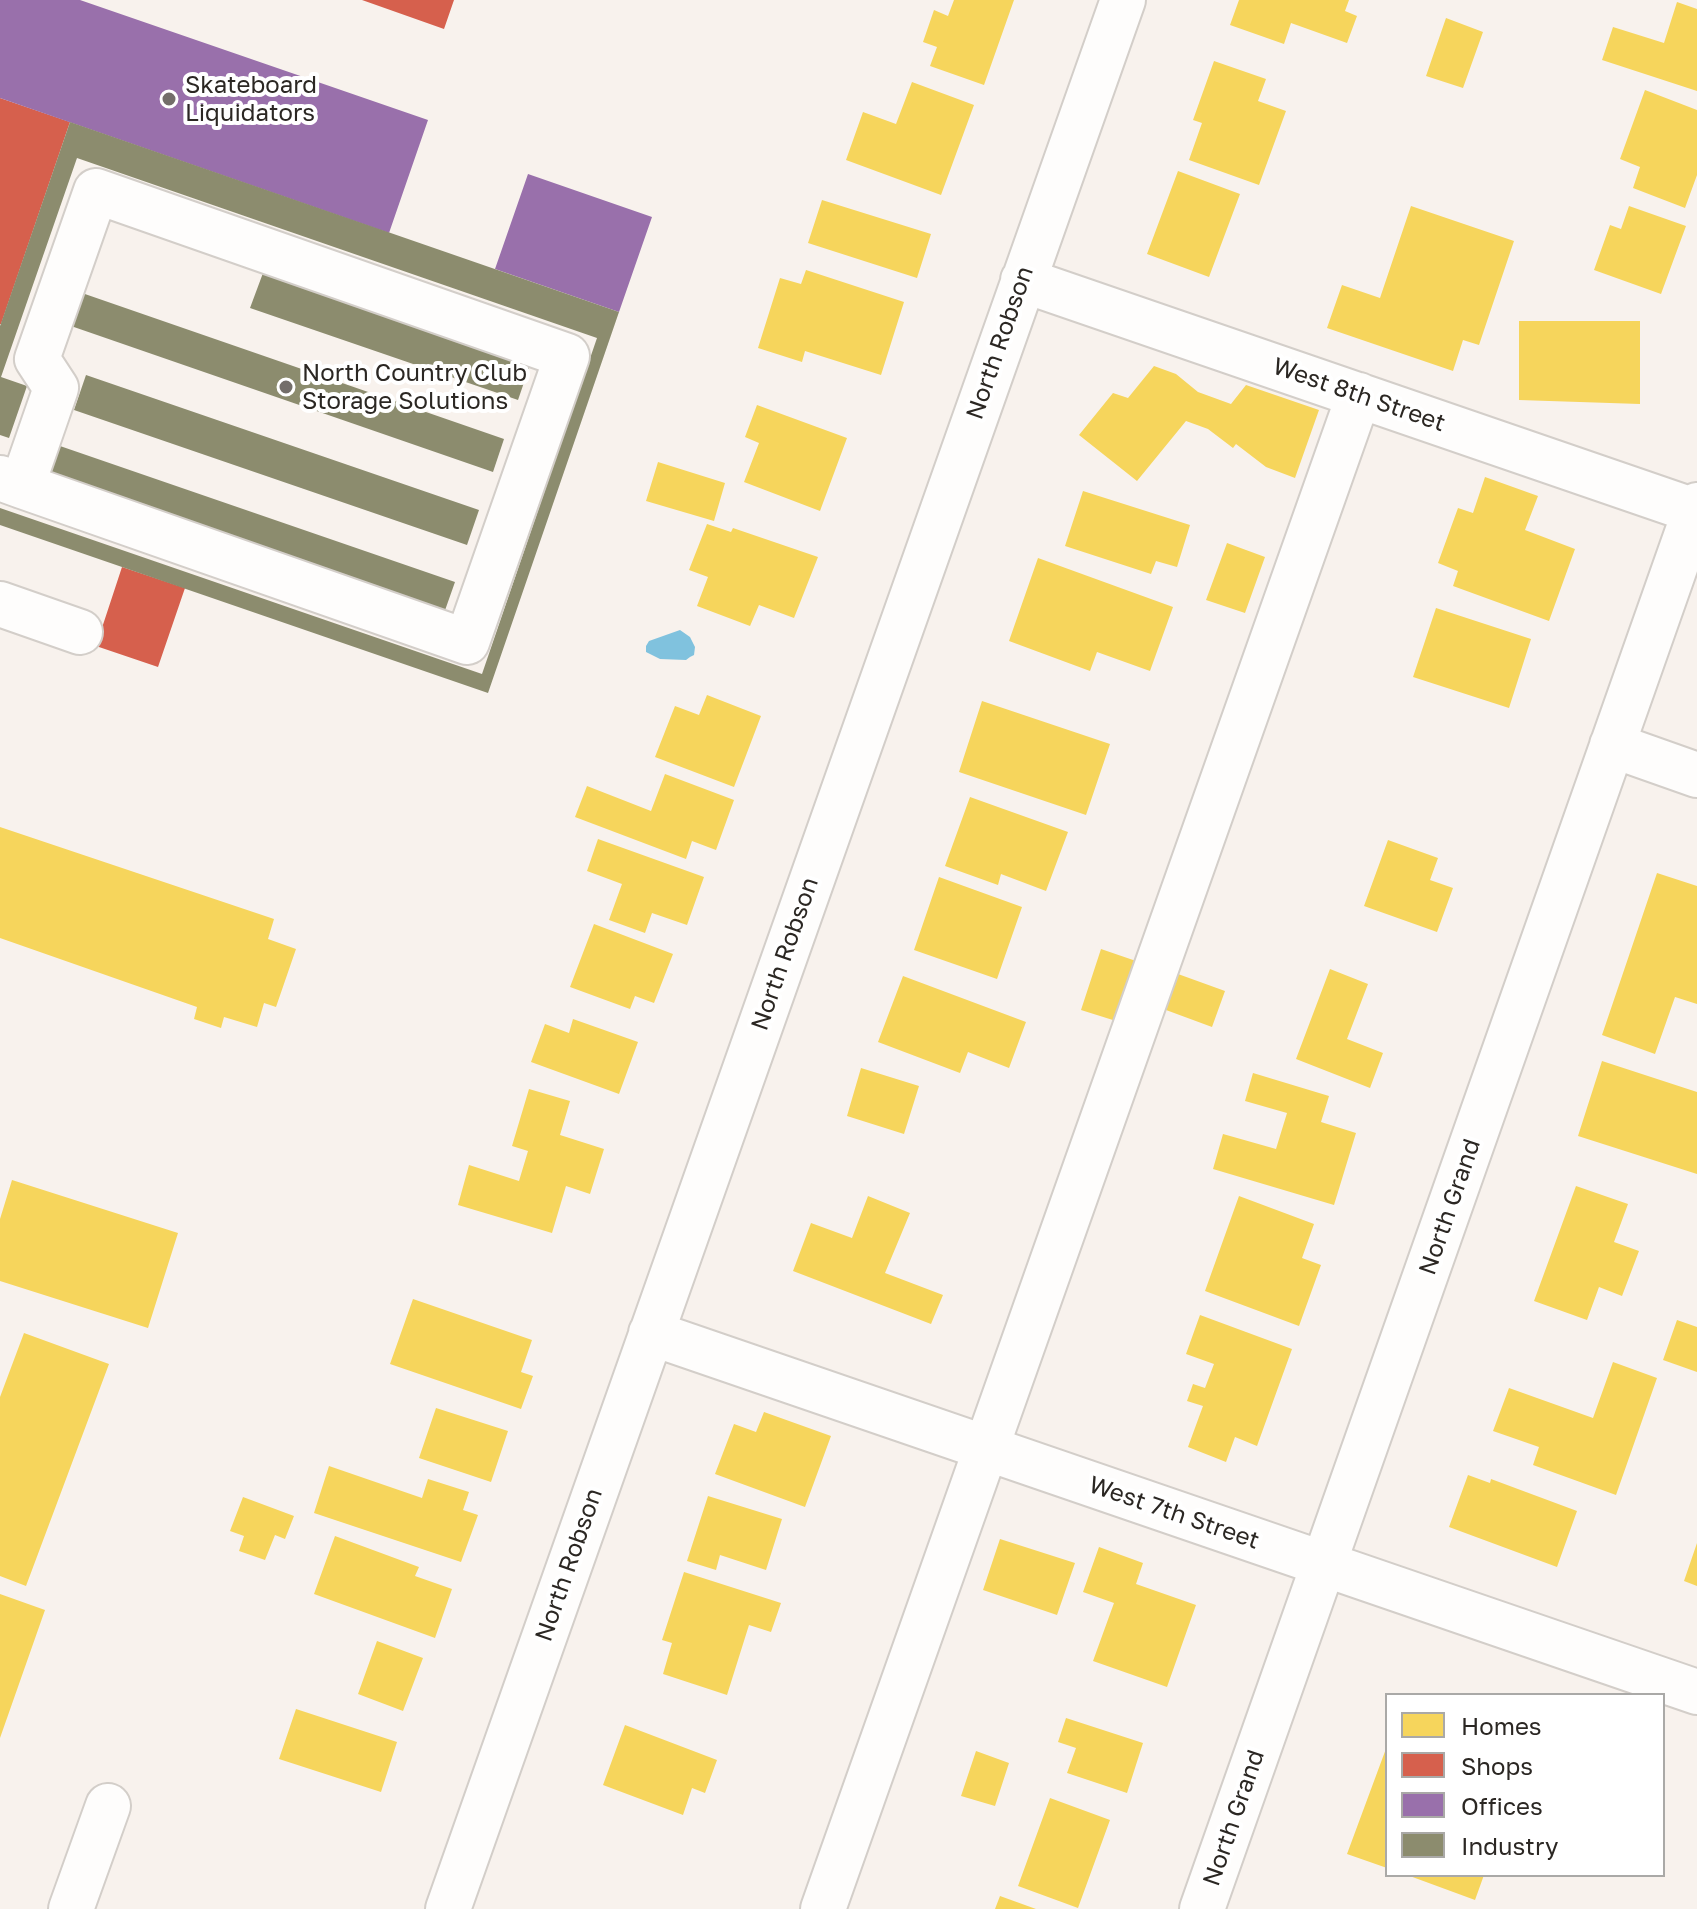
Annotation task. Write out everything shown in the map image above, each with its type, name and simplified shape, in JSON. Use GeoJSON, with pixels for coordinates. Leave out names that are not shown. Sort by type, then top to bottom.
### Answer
{"type":"FeatureCollection","features":[{"type":"Feature","properties":{"kind":"street","name":"North Robson"},"geometry":{"type":"LineString","coordinates":[[448,1909],[1123,0]]}},
{"type":"Feature","properties":{"kind":"street"},"geometry":{"type":"LineString","coordinates":[[96,191],[567,356],[467,642],[11,482],[56,388],[37,359],[96,191]]}},
{"type":"Feature","properties":{"kind":"street","name":"West 8th Street"},"geometry":{"type":"LineString","coordinates":[[1023,280],[1696,508]]}},
{"type":"Feature","properties":{"kind":"street"},"geometry":{"type":"LineString","coordinates":[[823,1909],[1359,395]]}},
{"type":"Feature","properties":{"kind":"street","name":"North Grand"},"geometry":{"type":"LineString","coordinates":[[1202,1909],[1696,508]]}},
{"type":"Feature","properties":{"kind":"street"},"geometry":{"type":"LineString","coordinates":[[0,604],[80,632]]}},
{"type":"Feature","properties":{"kind":"street"},"geometry":{"type":"LineString","coordinates":[[1612,745],[1697,775]]}},
{"type":"Feature","properties":{"kind":"street","name":"West 7th Street"},"geometry":{"type":"LineString","coordinates":[[651,1333],[1697,1692]]}},
{"type":"Feature","properties":{"kind":"street"},"geometry":{"type":"LineString","coordinates":[[71,1909],[108,1806]]}},
{"type":"Feature","properties":{"kind":"water"},"geometry":{"type":"Polygon","coordinates":[[[680,630],[690,637],[695,647],[694,655],[686,660],[660,659],[646,652],[649,641],[680,630]]]}},
{"type":"Feature","properties":{"kind":"building: Homes"},"geometry":{"type":"Polygon","coordinates":[[[954,0],[1014,0],[984,85],[930,66],[937,47],[923,42],[934,10],[948,16],[954,0]]]}},
{"type":"Feature","properties":{"kind":"building: Homes"},"geometry":{"type":"Polygon","coordinates":[[[1239,0],[1349,0],[1345,11],[1357,16],[1347,43],[1291,23],[1284,44],[1230,25],[1239,0]]]}},
{"type":"Feature","properties":{"kind":"building: Homes"},"geometry":{"type":"Polygon","coordinates":[[[1677,2],[1697,9],[1697,91],[1602,60],[1613,27],[1664,43],[1677,2]]]}},
{"type":"Feature","properties":{"kind":"building: Homes"},"geometry":{"type":"Polygon","coordinates":[[[1446,18],[1483,32],[1463,88],[1426,76],[1446,18]]]}},
{"type":"Feature","properties":{"kind":"building: Homes"},"geometry":{"type":"Polygon","coordinates":[[[1214,61],[1266,79],[1258,101],[1286,111],[1259,185],[1189,160],[1202,123],[1193,120],[1214,61]]]}},
{"type":"Feature","properties":{"kind":"building: Homes"},"geometry":{"type":"Polygon","coordinates":[[[912,82],[974,105],[941,195],[846,160],[863,112],[896,124],[912,82]]]}},
{"type":"Feature","properties":{"kind":"building: Homes"},"geometry":{"type":"Polygon","coordinates":[[[1645,90],[1697,110],[1697,175],[1685,208],[1633,188],[1640,167],[1620,159],[1645,90]]]}},
{"type":"Feature","properties":{"kind":"building: Homes"},"geometry":{"type":"Polygon","coordinates":[[[1178,171],[1240,194],[1209,277],[1147,254],[1178,171]]]}},
{"type":"Feature","properties":{"kind":"building: Homes"},"geometry":{"type":"Polygon","coordinates":[[[822,200],[931,234],[917,278],[808,243],[822,200]]]}},
{"type":"Feature","properties":{"kind":"building: Homes"},"geometry":{"type":"Polygon","coordinates":[[[1411,206],[1514,241],[1479,345],[1463,340],[1453,371],[1327,328],[1342,285],[1380,298],[1411,206]]]}},
{"type":"Feature","properties":{"kind":"building: Homes"},"geometry":{"type":"Polygon","coordinates":[[[1629,206],[1686,226],[1661,294],[1594,270],[1610,225],[1621,229],[1629,206]]]}},
{"type":"Feature","properties":{"kind":"building: Homes"},"geometry":{"type":"Polygon","coordinates":[[[806,270],[904,302],[881,375],[805,351],[802,362],[758,348],[780,278],[801,284],[806,270]]]}},
{"type":"Feature","properties":{"kind":"building: Homes"},"geometry":{"type":"Polygon","coordinates":[[[1519,321],[1640,321],[1640,404],[1519,400],[1519,321]]]}},
{"type":"Feature","properties":{"kind":"building: Homes"},"geometry":{"type":"Polygon","coordinates":[[[1154,366],[1176,374],[1198,392],[1231,404],[1246,385],[1319,410],[1295,478],[1266,467],[1236,444],[1233,448],[1208,429],[1186,421],[1137,481],[1079,435],[1113,393],[1128,398],[1154,366]]]}},
{"type":"Feature","properties":{"kind":"building: Homes"},"geometry":{"type":"Polygon","coordinates":[[[757,405],[847,438],[820,511],[744,482],[759,443],[745,437],[757,405]]]}},
{"type":"Feature","properties":{"kind":"building: Homes"},"geometry":{"type":"Polygon","coordinates":[[[658,462],[725,483],[714,521],[646,501],[658,462]]]}},
{"type":"Feature","properties":{"kind":"building: Homes"},"geometry":{"type":"Polygon","coordinates":[[[1485,477],[1538,496],[1525,530],[1575,549],[1549,621],[1453,586],[1458,571],[1438,563],[1458,508],[1473,513],[1485,477]]]}},
{"type":"Feature","properties":{"kind":"building: Homes"},"geometry":{"type":"Polygon","coordinates":[[[1083,491],[1190,525],[1177,567],[1156,561],[1151,574],[1065,546],[1083,491]]]}},
{"type":"Feature","properties":{"kind":"building: Homes"},"geometry":{"type":"Polygon","coordinates":[[[707,524],[731,532],[733,528],[818,557],[794,618],[759,605],[750,626],[697,606],[708,577],[689,570],[707,524]]]}},
{"type":"Feature","properties":{"kind":"building: Homes"},"geometry":{"type":"Polygon","coordinates":[[[1227,543],[1265,557],[1245,613],[1206,600],[1227,543]]]}},
{"type":"Feature","properties":{"kind":"building: Homes"},"geometry":{"type":"Polygon","coordinates":[[[1038,558],[1173,607],[1150,671],[1097,652],[1090,671],[1009,641],[1038,558]]]}},
{"type":"Feature","properties":{"kind":"building: Homes"},"geometry":{"type":"Polygon","coordinates":[[[1436,608],[1531,639],[1509,708],[1413,677],[1436,608]]]}},
{"type":"Feature","properties":{"kind":"building: Homes"},"geometry":{"type":"Polygon","coordinates":[[[707,695],[761,716],[734,787],[655,757],[675,706],[699,715],[707,695]]]}},
{"type":"Feature","properties":{"kind":"building: Homes"},"geometry":{"type":"Polygon","coordinates":[[[982,701],[1110,744],[1086,815],[959,772],[982,701]]]}},
{"type":"Feature","properties":{"kind":"building: Homes"},"geometry":{"type":"Polygon","coordinates":[[[665,774],[734,800],[716,850],[692,841],[686,859],[575,817],[587,786],[651,811],[665,774]]]}},
{"type":"Feature","properties":{"kind":"building: Homes"},"geometry":{"type":"Polygon","coordinates":[[[970,797],[1068,832],[1046,891],[1001,874],[998,885],[945,866],[970,797]]]}},
{"type":"Feature","properties":{"kind":"building: Homes"},"geometry":{"type":"Polygon","coordinates":[[[0,827],[274,919],[268,939],[296,949],[276,1007],[264,1003],[257,1027],[224,1017],[221,1028],[194,1019],[197,1007],[0,938],[0,827]]]}},
{"type":"Feature","properties":{"kind":"building: Homes"},"geometry":{"type":"Polygon","coordinates":[[[598,839],[704,877],[687,925],[652,913],[645,933],[609,920],[622,884],[587,871],[598,839]]]}},
{"type":"Feature","properties":{"kind":"building: Homes"},"geometry":{"type":"Polygon","coordinates":[[[1388,840],[1438,858],[1430,880],[1453,888],[1437,932],[1364,906],[1388,840]]]}},
{"type":"Feature","properties":{"kind":"building: Homes"},"geometry":{"type":"Polygon","coordinates":[[[1657,873],[1697,886],[1697,1004],[1675,997],[1655,1054],[1602,1035],[1657,873]]]}},
{"type":"Feature","properties":{"kind":"building: Homes"},"geometry":{"type":"Polygon","coordinates":[[[939,877],[1022,907],[997,979],[914,950],[939,877]]]}},
{"type":"Feature","properties":{"kind":"building: Homes"},"geometry":{"type":"Polygon","coordinates":[[[594,924],[673,954],[654,1003],[635,996],[630,1009],[570,987],[594,924]]]}},
{"type":"Feature","properties":{"kind":"building: Homes"},"geometry":{"type":"Polygon","coordinates":[[[1101,949],[1136,961],[1116,1021],[1081,1010],[1101,949]]]}},
{"type":"Feature","properties":{"kind":"building: Homes"},"geometry":{"type":"Polygon","coordinates":[[[1330,969],[1368,984],[1347,1039],[1383,1053],[1370,1088],[1296,1059],[1330,969]]]}},
{"type":"Feature","properties":{"kind":"building: Homes"},"geometry":{"type":"Polygon","coordinates":[[[1178,974],[1225,991],[1212,1027],[1166,1010],[1178,974]]]}},
{"type":"Feature","properties":{"kind":"building: Homes"},"geometry":{"type":"Polygon","coordinates":[[[903,976],[1026,1022],[1009,1068],[968,1052],[960,1073],[878,1042],[903,976]]]}},
{"type":"Feature","properties":{"kind":"building: Homes"},"geometry":{"type":"Polygon","coordinates":[[[573,1019],[638,1042],[619,1094],[531,1062],[545,1024],[569,1033],[573,1019]]]}},
{"type":"Feature","properties":{"kind":"building: Homes"},"geometry":{"type":"Polygon","coordinates":[[[1602,1061],[1697,1092],[1697,1174],[1578,1136],[1602,1061]]]}},
{"type":"Feature","properties":{"kind":"building: Homes"},"geometry":{"type":"Polygon","coordinates":[[[861,1068],[919,1086],[904,1134],[847,1116],[861,1068]]]}},
{"type":"Feature","properties":{"kind":"building: Homes"},"geometry":{"type":"Polygon","coordinates":[[[1253,1073],[1329,1096],[1321,1122],[1356,1133],[1334,1205],[1213,1169],[1223,1134],[1276,1149],[1287,1113],[1245,1101],[1253,1073]]]}},
{"type":"Feature","properties":{"kind":"building: Homes"},"geometry":{"type":"Polygon","coordinates":[[[529,1089],[570,1101],[560,1135],[604,1149],[590,1194],[566,1186],[552,1233],[458,1205],[469,1165],[519,1181],[528,1151],[512,1146],[529,1089]]]}},
{"type":"Feature","properties":{"kind":"building: Homes"},"geometry":{"type":"Polygon","coordinates":[[[12,1180],[178,1233],[148,1328],[0,1281],[0,1219],[12,1180]]]}},
{"type":"Feature","properties":{"kind":"building: Homes"},"geometry":{"type":"Polygon","coordinates":[[[1576,1186],[1628,1204],[1614,1242],[1639,1251],[1622,1296],[1599,1287],[1587,1320],[1534,1301],[1576,1186]]]}},
{"type":"Feature","properties":{"kind":"building: Homes"},"geometry":{"type":"Polygon","coordinates":[[[868,1196],[910,1213],[885,1273],[943,1295],[931,1324],[793,1271],[811,1223],[852,1238],[868,1196]]]}},
{"type":"Feature","properties":{"kind":"building: Homes"},"geometry":{"type":"Polygon","coordinates":[[[1239,1196],[1314,1224],[1302,1258],[1321,1265],[1299,1326],[1205,1291],[1239,1196]]]}},
{"type":"Feature","properties":{"kind":"building: Homes"},"geometry":{"type":"Polygon","coordinates":[[[413,1299],[532,1340],[521,1372],[533,1376],[521,1409],[390,1364],[413,1299]]]}},
{"type":"Feature","properties":{"kind":"building: Homes"},"geometry":{"type":"Polygon","coordinates":[[[1200,1315],[1292,1349],[1257,1446],[1235,1437],[1226,1462],[1188,1447],[1203,1406],[1187,1401],[1193,1384],[1205,1388],[1214,1364],[1186,1354],[1200,1315]]]}},
{"type":"Feature","properties":{"kind":"building: Homes"},"geometry":{"type":"Polygon","coordinates":[[[1677,1320],[1697,1327],[1697,1372],[1663,1360],[1677,1320]]]}},
{"type":"Feature","properties":{"kind":"building: Homes"},"geometry":{"type":"Polygon","coordinates":[[[24,1333],[109,1364],[26,1586],[0,1576],[0,1397],[24,1333]]]}},
{"type":"Feature","properties":{"kind":"building: Homes"},"geometry":{"type":"Polygon","coordinates":[[[1613,1362],[1657,1378],[1616,1495],[1533,1465],[1539,1447],[1493,1431],[1509,1388],[1593,1418],[1613,1362]]]}},
{"type":"Feature","properties":{"kind":"building: Homes"},"geometry":{"type":"Polygon","coordinates":[[[436,1408],[508,1431],[491,1482],[419,1458],[436,1408]]]}},
{"type":"Feature","properties":{"kind":"building: Homes"},"geometry":{"type":"Polygon","coordinates":[[[764,1412],[831,1436],[805,1507],[715,1474],[734,1424],[756,1432],[764,1412]]]}},
{"type":"Feature","properties":{"kind":"building: Homes"},"geometry":{"type":"Polygon","coordinates":[[[329,1466],[422,1498],[428,1479],[469,1492],[463,1510],[478,1515],[461,1562],[314,1513],[329,1466]]]}},
{"type":"Feature","properties":{"kind":"building: Homes"},"geometry":{"type":"Polygon","coordinates":[[[1468,1475],[1490,1483],[1491,1479],[1577,1511],[1557,1567],[1449,1527],[1468,1475]]]}},
{"type":"Feature","properties":{"kind":"building: Homes"},"geometry":{"type":"Polygon","coordinates":[[[708,1496],[782,1519],[766,1570],[720,1555],[716,1570],[687,1561],[708,1496]]]}},
{"type":"Feature","properties":{"kind":"building: Homes"},"geometry":{"type":"Polygon","coordinates":[[[243,1497],[294,1516],[285,1539],[275,1535],[265,1560],[239,1551],[244,1536],[230,1531],[243,1497]]]}},
{"type":"Feature","properties":{"kind":"building: Homes"},"geometry":{"type":"Polygon","coordinates":[[[335,1536],[419,1567],[415,1576],[452,1589],[435,1638],[314,1594],[335,1536]]]}},
{"type":"Feature","properties":{"kind":"building: Homes"},"geometry":{"type":"Polygon","coordinates":[[[1000,1539],[1075,1563],[1057,1615],[983,1590],[1000,1539]]]}},
{"type":"Feature","properties":{"kind":"building: Homes"},"geometry":{"type":"Polygon","coordinates":[[[1697,1543],[1697,1586],[1684,1581],[1697,1543]]]}},
{"type":"Feature","properties":{"kind":"building: Homes"},"geometry":{"type":"Polygon","coordinates":[[[1099,1547],[1143,1563],[1136,1584],[1196,1605],[1167,1687],[1093,1661],[1114,1603],[1083,1592],[1099,1547]]]}},
{"type":"Feature","properties":{"kind":"building: Homes"},"geometry":{"type":"Polygon","coordinates":[[[684,1572],[781,1603],[771,1632],[749,1625],[727,1695],[663,1674],[672,1643],[662,1640],[684,1572]]]}},
{"type":"Feature","properties":{"kind":"building: Homes"},"geometry":{"type":"Polygon","coordinates":[[[0,1594],[45,1610],[0,1738],[0,1594]]]}},
{"type":"Feature","properties":{"kind":"building: Homes"},"geometry":{"type":"Polygon","coordinates":[[[377,1641],[423,1658],[403,1711],[358,1694],[377,1641]]]}},
{"type":"Feature","properties":{"kind":"building: Homes"},"geometry":{"type":"Polygon","coordinates":[[[296,1709],[397,1742],[381,1792],[279,1759],[296,1709]]]}},
{"type":"Feature","properties":{"kind":"building: Homes"},"geometry":{"type":"Polygon","coordinates":[[[1066,1718],[1143,1743],[1127,1793],[1067,1773],[1076,1748],[1058,1742],[1066,1718]]]}},
{"type":"Feature","properties":{"kind":"building: Homes"},"geometry":{"type":"Polygon","coordinates":[[[625,1725],[717,1760],[705,1793],[692,1788],[683,1815],[603,1785],[625,1725]]]}},
{"type":"Feature","properties":{"kind":"building: Homes"},"geometry":{"type":"Polygon","coordinates":[[[976,1751],[1009,1763],[995,1806],[961,1796],[976,1751]]]}},
{"type":"Feature","properties":{"kind":"building: Homes"},"geometry":{"type":"Polygon","coordinates":[[[1385,1751],[1385,1867],[1347,1854],[1385,1751]]]}},
{"type":"Feature","properties":{"kind":"building: Homes"},"geometry":{"type":"Polygon","coordinates":[[[1050,1798],[1110,1820],[1078,1908],[1018,1886],[1050,1798]]]}},
{"type":"Feature","properties":{"kind":"building: Homes"},"geometry":{"type":"Polygon","coordinates":[[[1412,1877],[1483,1877],[1475,1900],[1412,1877]]]}},
{"type":"Feature","properties":{"kind":"building: Homes"},"geometry":{"type":"Polygon","coordinates":[[[1000,1896],[1036,1909],[995,1909],[1000,1896]]]}},
{"type":"Feature","properties":{"kind":"building: Shops"},"geometry":{"type":"Polygon","coordinates":[[[362,0],[454,0],[444,29],[362,0]]]}},
{"type":"Feature","properties":{"kind":"building: Shops"},"geometry":{"type":"Polygon","coordinates":[[[0,98],[70,122],[1,324],[0,324],[0,98]]]}},
{"type":"Feature","properties":{"kind":"building: Shops"},"geometry":{"type":"Polygon","coordinates":[[[122,567],[185,588],[158,667],[96,646],[122,567]]]}},
{"type":"Feature","properties":{"kind":"building: Offices"},"geometry":{"type":"Polygon","coordinates":[[[0,0],[80,0],[428,120],[389,233],[0,98],[0,0]]]}},
{"type":"Feature","properties":{"kind":"building: Offices"},"geometry":{"type":"Polygon","coordinates":[[[528,174],[652,217],[619,312],[495,269],[528,174]]]}},
{"type":"Feature","properties":{"kind":"building: Industry"},"geometry":{"type":"Polygon","coordinates":[[[70,122],[619,312],[488,693],[0,525],[0,508],[482,674],[597,338],[77,158],[1,377],[27,386],[9,438],[0,435],[0,326],[70,122]]]}},
{"type":"Feature","properties":{"kind":"building: Industry"},"geometry":{"type":"Polygon","coordinates":[[[263,273],[530,365],[518,400],[250,308],[263,273]]]}},
{"type":"Feature","properties":{"kind":"building: Industry"},"geometry":{"type":"Polygon","coordinates":[[[82,293],[504,439],[493,472],[71,326],[82,293]]]}},
{"type":"Feature","properties":{"kind":"building: Industry"},"geometry":{"type":"Polygon","coordinates":[[[86,375],[479,510],[467,545],[74,410],[86,375]]]}},
{"type":"Feature","properties":{"kind":"building: Industry"},"geometry":{"type":"Polygon","coordinates":[[[60,446],[455,582],[443,616],[48,480],[60,446]]]}},
{"type":"Feature","properties":{"kind":"place","name":"Skateboard Liquidators"},"geometry":{"type":"Point","coordinates":[169,99]}},
{"type":"Feature","properties":{"kind":"place","name":"North Country Club Storage Solutions"},"geometry":{"type":"Point","coordinates":[286,387]}}]}
